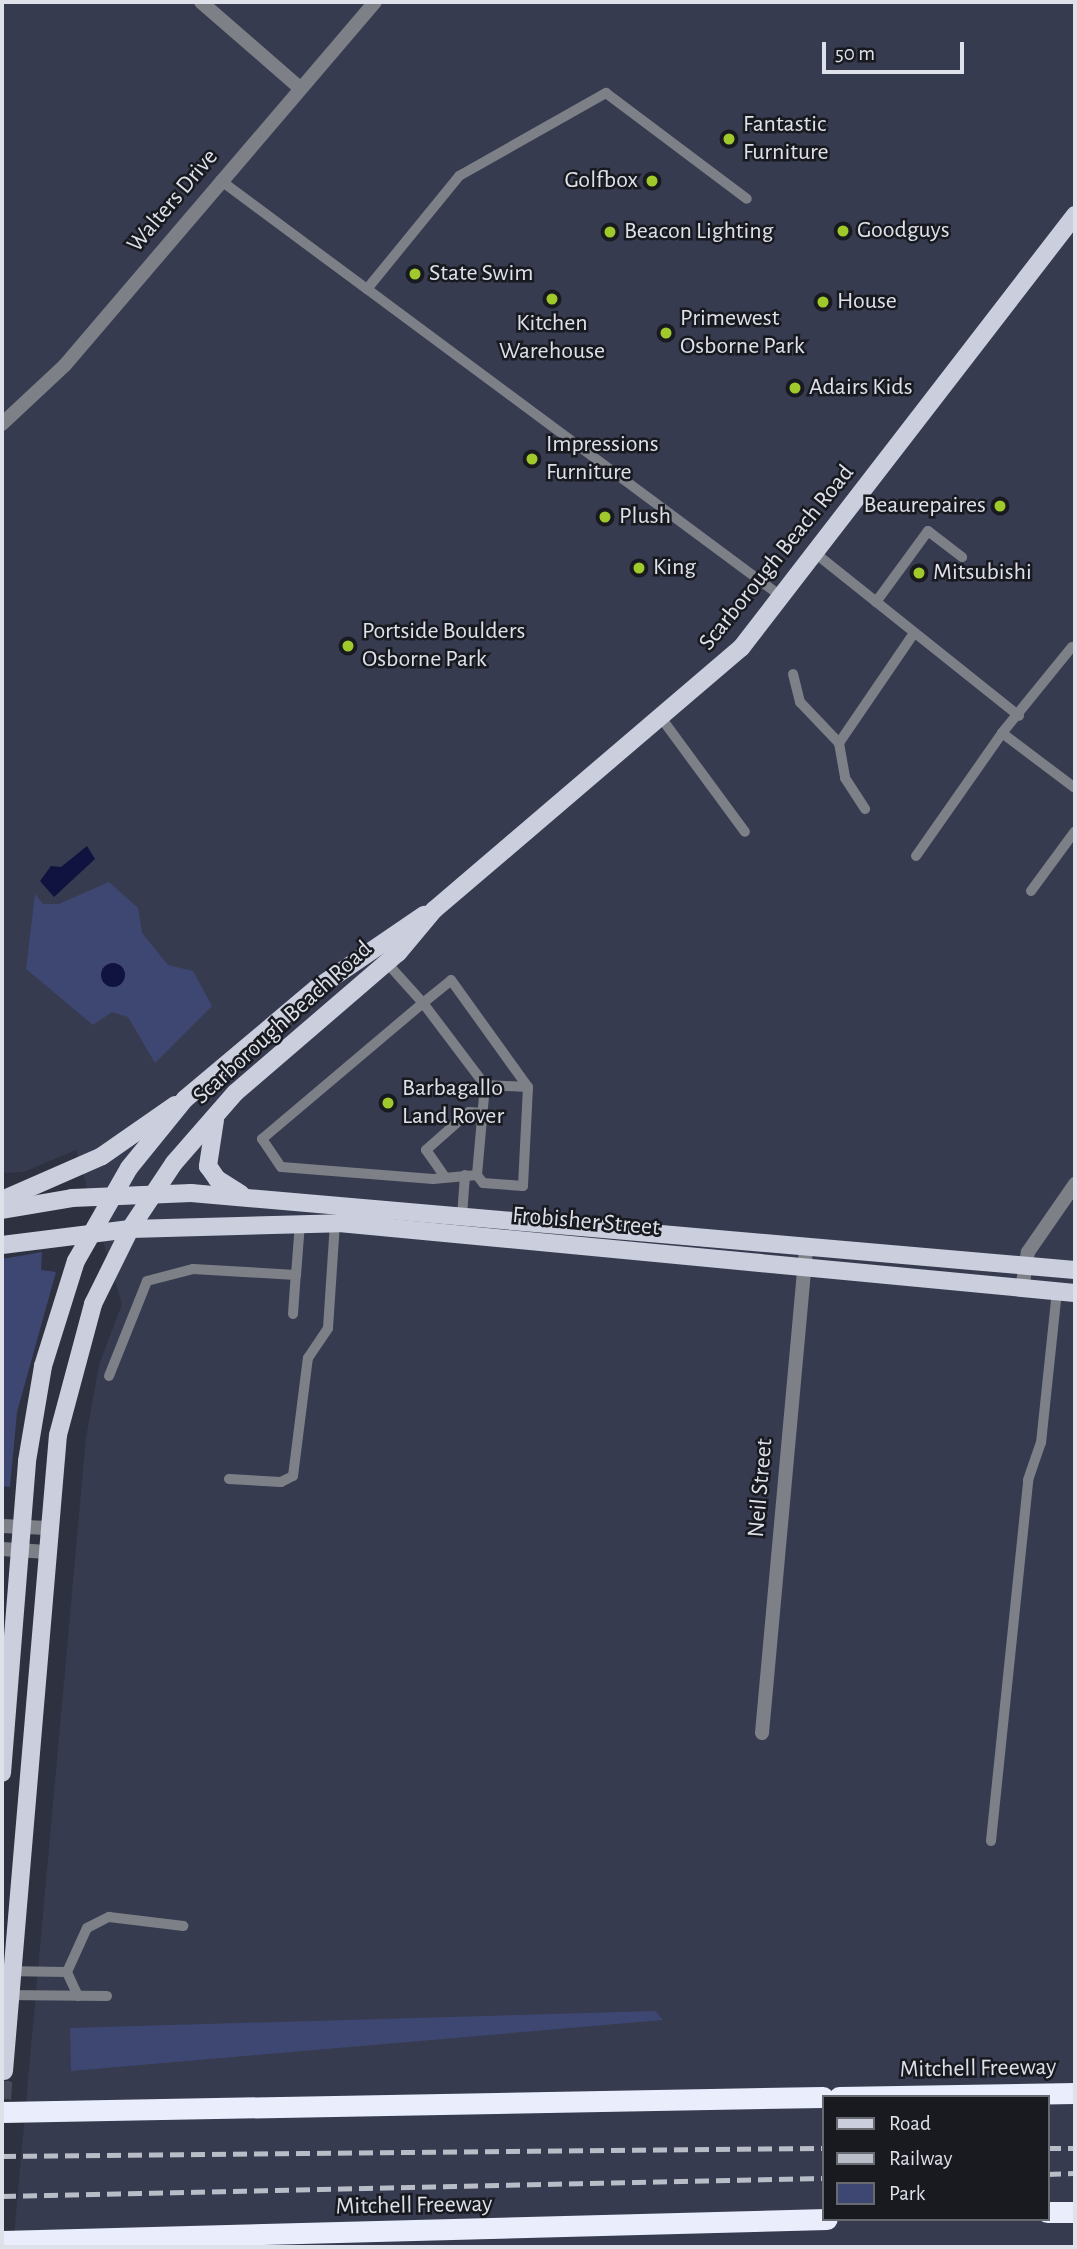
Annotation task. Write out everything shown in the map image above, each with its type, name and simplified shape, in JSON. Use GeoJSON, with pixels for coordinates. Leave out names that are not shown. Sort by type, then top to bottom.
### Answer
{"type":"FeatureCollection","features":[{"type":"Feature","properties":{"kind":"highway","name":"Mitchell Freeway"},"geometry":{"type":"LineString","coordinates":[[957,2095],[1075,2093]]}},
{"type":"Feature","properties":{"kind":"highway"},"geometry":{"type":"LineString","coordinates":[[2,2112],[822,2097]]}},
{"type":"Feature","properties":{"kind":"highway"},"geometry":{"type":"LineString","coordinates":[[1049,2212],[1075,2212]]}},
{"type":"Feature","properties":{"kind":"highway","name":"Mitchell Freeway"},"geometry":{"type":"LineString","coordinates":[[2,2241],[822,2219]]}},
{"type":"Feature","properties":{"kind":"main road","name":"Scarborough Beach Road"},"geometry":{"type":"LineString","coordinates":[[4,2071],[6,1995],[48,1528],[71,1376],[93,1304],[130,1229],[152,1193],[218,1110],[387,963],[434,910],[662,719],[741,648],[1075,215]]}},
{"type":"Feature","properties":{"kind":"main road","name":"Scarborough Beach Road"},"geometry":{"type":"LineString","coordinates":[[2,1773],[7,1675],[43,1366],[91,1231],[113,1195],[186,1100],[317,988],[387,935],[434,910]]}},
{"type":"Feature","properties":{"kind":"main road"},"geometry":{"type":"LineString","coordinates":[[2,1200],[102,1156],[186,1100]]}},
{"type":"Feature","properties":{"kind":"main road"},"geometry":{"type":"LineString","coordinates":[[218,1110],[208,1140],[208,1166],[217,1179],[247,1197]]}},
{"type":"Feature","properties":{"kind":"main road","name":"Frobisher Street"},"geometry":{"type":"LineString","coordinates":[[2,1210],[113,1195],[152,1193],[247,1197],[1075,1270]]}},
{"type":"Feature","properties":{"kind":"main road","name":"Frobisher Street"},"geometry":{"type":"LineString","coordinates":[[2,1245],[91,1231],[335,1223],[1066,1293]]}},
{"type":"Feature","properties":{"kind":"street"},"geometry":{"type":"LineString","coordinates":[[201,2],[300,88]]}},
{"type":"Feature","properties":{"kind":"street","name":"Walters Drive"},"geometry":{"type":"LineString","coordinates":[[2,424],[65,365],[220,180],[375,2]]}},
{"type":"Feature","properties":{"kind":"street"},"geometry":{"type":"LineString","coordinates":[[1022,1289],[1024,1265],[1075,1184]]}},
{"type":"Feature","properties":{"kind":"street","name":"Neil Street"},"geometry":{"type":"LineString","coordinates":[[762,1733],[806,1246]]}},
{"type":"Feature","properties":{"kind":"street"},"geometry":{"type":"LineString","coordinates":[[2,1526],[48,1528]]}},
{"type":"Feature","properties":{"kind":"street"},"geometry":{"type":"LineString","coordinates":[[2,1549],[47,1552]]}},
{"type":"Feature","properties":{"kind":"lane"},"geometry":{"type":"LineString","coordinates":[[367,289],[459,176],[606,93],[747,199]]}},
{"type":"Feature","properties":{"kind":"lane"},"geometry":{"type":"LineString","coordinates":[[220,180],[782,597]]}},
{"type":"Feature","properties":{"kind":"lane"},"geometry":{"type":"LineString","coordinates":[[876,602],[928,531],[962,557]]}},
{"type":"Feature","properties":{"kind":"lane"},"geometry":{"type":"LineString","coordinates":[[816,553],[1019,716]]}},
{"type":"Feature","properties":{"kind":"lane"},"geometry":{"type":"LineString","coordinates":[[839,743],[914,633]]}},
{"type":"Feature","properties":{"kind":"lane"},"geometry":{"type":"LineString","coordinates":[[916,856],[1002,733],[1019,716],[1072,647]]}},
{"type":"Feature","properties":{"kind":"lane"},"geometry":{"type":"LineString","coordinates":[[793,674],[800,702],[839,743],[845,778],[865,808]]}},
{"type":"Feature","properties":{"kind":"lane"},"geometry":{"type":"LineString","coordinates":[[662,719],[745,832]]}},
{"type":"Feature","properties":{"kind":"lane"},"geometry":{"type":"LineString","coordinates":[[1002,733],[1075,788]]}},
{"type":"Feature","properties":{"kind":"lane"},"geometry":{"type":"LineString","coordinates":[[1031,891],[1075,831]]}},
{"type":"Feature","properties":{"kind":"lane"},"geometry":{"type":"LineString","coordinates":[[387,963],[423,1003],[485,1085],[462,1216]]}},
{"type":"Feature","properties":{"kind":"lane"},"geometry":{"type":"LineString","coordinates":[[451,980],[528,1087],[523,1186],[482,1183],[471,1175],[445,1177],[281,1167],[262,1139],[451,980]]}},
{"type":"Feature","properties":{"kind":"lane"},"geometry":{"type":"LineString","coordinates":[[485,1085],[528,1087]]}},
{"type":"Feature","properties":{"kind":"lane"},"geometry":{"type":"LineString","coordinates":[[445,1177],[426,1150],[469,1112],[482,1113]]}},
{"type":"Feature","properties":{"kind":"lane"},"geometry":{"type":"LineString","coordinates":[[293,1314],[300,1223]]}},
{"type":"Feature","properties":{"kind":"lane"},"geometry":{"type":"LineString","coordinates":[[229,1479],[281,1482],[293,1476],[307,1358],[328,1328],[335,1223]]}},
{"type":"Feature","properties":{"kind":"lane"},"geometry":{"type":"LineString","coordinates":[[109,1376],[146,1281],[194,1269],[296,1275]]}},
{"type":"Feature","properties":{"kind":"lane"},"geometry":{"type":"LineString","coordinates":[[991,1841],[1026,1493],[1041,1443],[1066,1293]]}},
{"type":"Feature","properties":{"kind":"lane"},"geometry":{"type":"LineString","coordinates":[[78,1996],[67,1972],[87,1928],[109,1917],[183,1926]]}},
{"type":"Feature","properties":{"kind":"lane"},"geometry":{"type":"LineString","coordinates":[[8,1971],[67,1972]]}},
{"type":"Feature","properties":{"kind":"lane"},"geometry":{"type":"LineString","coordinates":[[6,1995],[107,1996]]}},
{"type":"Feature","properties":{"kind":"shaded area"},"geometry":{"type":"Polygon","coordinates":[[[2,2],[1075,2],[1075,2247],[13,2247],[86,1438],[99,1365],[122,1304],[76,1150],[23,1172],[2,1173],[2,2]]]}},
{"type":"Feature","properties":{"kind":"shaded area"},"geometry":{"type":"Polygon","coordinates":[[[87,846],[95,859],[54,897],[40,881],[51,866],[61,867],[87,846]]]}},
{"type":"Feature","properties":{"kind":"shaded area"},"geometry":{"type":"Polygon","coordinates":[[[113,963],[122,966],[125,975],[122,984],[113,987],[104,984],[101,975],[104,966],[113,963]]]}},
{"type":"Feature","properties":{"kind":"green space"},"geometry":{"type":"Polygon","coordinates":[[[109,882],[138,908],[142,933],[168,965],[193,971],[212,1006],[155,1063],[128,1017],[112,1012],[93,1025],[26,969],[35,894],[43,904],[59,904],[109,882]]]}},
{"type":"Feature","properties":{"kind":"green space"},"geometry":{"type":"Polygon","coordinates":[[[42,1252],[41,1270],[56,1272],[17,1412],[10,1487],[2,1486],[2,1259],[42,1252]]]}},
{"type":"Feature","properties":{"kind":"green space"},"geometry":{"type":"Polygon","coordinates":[[[655,2011],[663,2020],[71,2071],[70,2028],[655,2011]]]}},
{"type":"Feature","properties":{"kind":"tunnel"},"geometry":{"type":"LineString","coordinates":[[2,2099],[4,2071]]}},
{"type":"Feature","properties":{"kind":"railway"},"geometry":{"type":"LineString","coordinates":[[2,2156],[822,2148]]}},
{"type":"Feature","properties":{"kind":"railway"},"geometry":{"type":"LineString","coordinates":[[1049,2148],[1075,2148]]}},
{"type":"Feature","properties":{"kind":"railway"},"geometry":{"type":"LineString","coordinates":[[1049,2174],[1075,2173]]}},
{"type":"Feature","properties":{"kind":"railway"},"geometry":{"type":"LineString","coordinates":[[2,2196],[822,2178]]}},
{"type":"Feature","properties":{"kind":"place","name":"Fantastic Furniture"},"geometry":{"type":"Point","coordinates":[729,139]}},
{"type":"Feature","properties":{"kind":"place","name":"Golfbox"},"geometry":{"type":"Point","coordinates":[652,181]}},
{"type":"Feature","properties":{"kind":"place","name":"Goodguys"},"geometry":{"type":"Point","coordinates":[843,231]}},
{"type":"Feature","properties":{"kind":"place","name":"Beacon Lighting"},"geometry":{"type":"Point","coordinates":[610,232]}},
{"type":"Feature","properties":{"kind":"place","name":"State Swim"},"geometry":{"type":"Point","coordinates":[415,274]}},
{"type":"Feature","properties":{"kind":"place","name":"Kitchen Warehouse"},"geometry":{"type":"Point","coordinates":[552,299]}},
{"type":"Feature","properties":{"kind":"place","name":"House"},"geometry":{"type":"Point","coordinates":[823,302]}},
{"type":"Feature","properties":{"kind":"place","name":"Primewest Osborne Park"},"geometry":{"type":"Point","coordinates":[666,333]}},
{"type":"Feature","properties":{"kind":"place","name":"Adairs Kids"},"geometry":{"type":"Point","coordinates":[795,388]}},
{"type":"Feature","properties":{"kind":"place","name":"Impressions Furniture"},"geometry":{"type":"Point","coordinates":[532,459]}},
{"type":"Feature","properties":{"kind":"place","name":"Beaurepaires"},"geometry":{"type":"Point","coordinates":[1000,506]}},
{"type":"Feature","properties":{"kind":"place","name":"Plush"},"geometry":{"type":"Point","coordinates":[605,517]}},
{"type":"Feature","properties":{"kind":"place","name":"King"},"geometry":{"type":"Point","coordinates":[639,568]}},
{"type":"Feature","properties":{"kind":"place","name":"Mitsubishi"},"geometry":{"type":"Point","coordinates":[919,573]}},
{"type":"Feature","properties":{"kind":"place","name":"Portside Boulders Osborne Park"},"geometry":{"type":"Point","coordinates":[348,646]}},
{"type":"Feature","properties":{"kind":"place","name":"Barbagallo Land Rover"},"geometry":{"type":"Point","coordinates":[388,1103]}}]}
